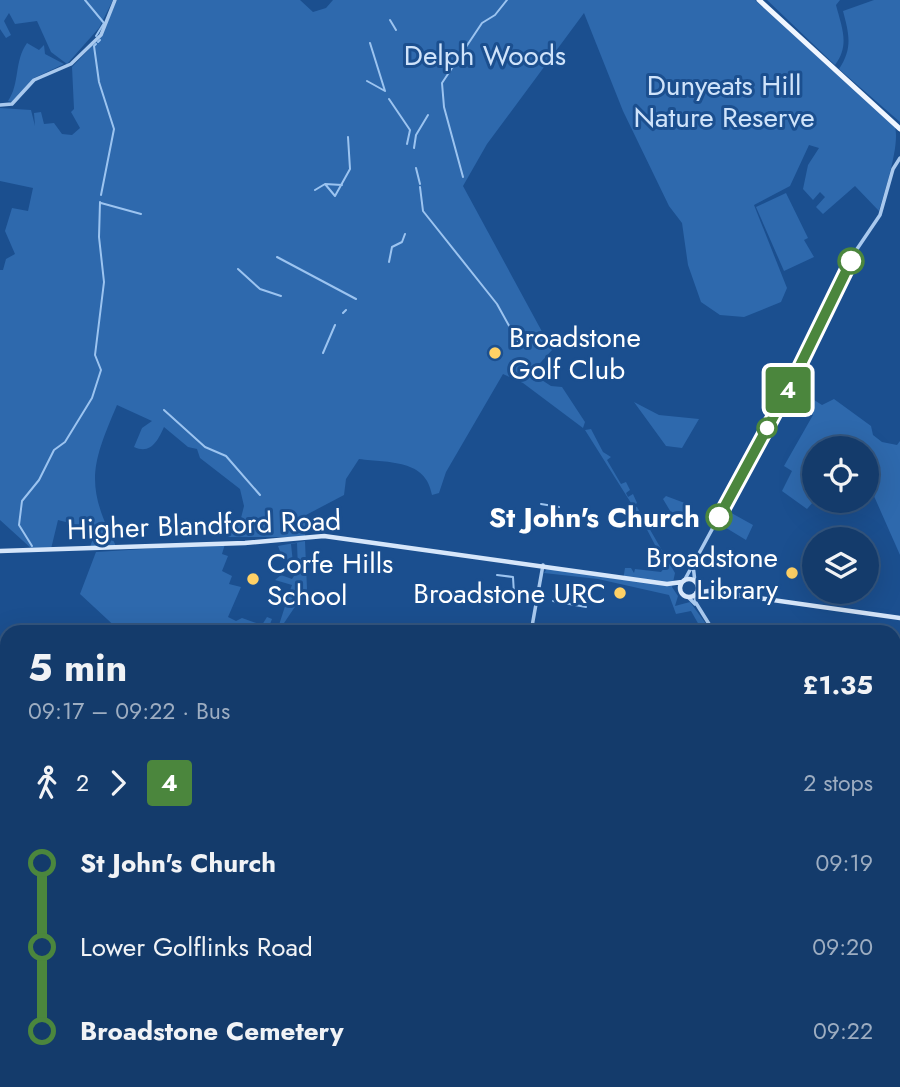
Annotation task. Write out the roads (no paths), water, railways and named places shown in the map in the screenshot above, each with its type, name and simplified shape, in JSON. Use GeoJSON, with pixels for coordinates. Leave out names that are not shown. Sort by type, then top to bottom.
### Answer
{"type":"FeatureCollection","features":[{"type":"Feature","properties":{"kind":"main road"},"geometry":{"type":"LineString","coordinates":[[759,0],[898,126]]}},
{"type":"Feature","properties":{"kind":"main road","name":"Higher Blandford Road"},"geometry":{"type":"LineString","coordinates":[[0,551],[324,536],[667,584],[695,582]]}},
{"type":"Feature","properties":{"kind":"main road"},"geometry":{"type":"LineString","coordinates":[[681,593],[683,582]]}},
{"type":"Feature","properties":{"kind":"main road"},"geometry":{"type":"LineString","coordinates":[[695,582],[708,591]]}},
{"type":"Feature","properties":{"kind":"main road"},"geometry":{"type":"LineString","coordinates":[[695,582],[696,594]]}},
{"type":"Feature","properties":{"kind":"main road","name":"Higher Blandford Road"},"geometry":{"type":"LineString","coordinates":[[667,584],[688,597]]}},
{"type":"Feature","properties":{"kind":"main road"},"geometry":{"type":"LineString","coordinates":[[688,597],[708,591],[900,618]]}},
{"type":"Feature","properties":{"kind":"street"},"geometry":{"type":"LineString","coordinates":[[0,105],[12,104],[34,80],[71,64],[101,35],[116,0]]}},
{"type":"Feature","properties":{"kind":"street"},"geometry":{"type":"LineString","coordinates":[[683,582],[790,386],[857,249],[880,215],[893,169],[900,158]]}},
{"type":"Feature","properties":{"kind":"street"},"geometry":{"type":"LineString","coordinates":[[694,563],[695,582]]}},
{"type":"Feature","properties":{"kind":"street"},"geometry":{"type":"LineString","coordinates":[[532,625],[543,565]]}},
{"type":"Feature","properties":{"kind":"street"},"geometry":{"type":"LineString","coordinates":[[696,594],[701,611]]}},
{"type":"Feature","properties":{"kind":"street"},"geometry":{"type":"LineString","coordinates":[[688,597],[710,625]]}},
{"type":"Feature","properties":{"kind":"waterway"},"geometry":{"type":"LineString","coordinates":[[85,0],[104,23],[96,36]]}},
{"type":"Feature","properties":{"kind":"waterway"},"geometry":{"type":"LineString","coordinates":[[463,177],[444,107],[442,83],[482,23],[495,15],[507,0]]}},
{"type":"Feature","properties":{"kind":"waterway"},"geometry":{"type":"LineString","coordinates":[[390,20],[396,30]]}},
{"type":"Feature","properties":{"kind":"waterway"},"geometry":{"type":"LineString","coordinates":[[370,43],[385,91]]}},
{"type":"Feature","properties":{"kind":"waterway"},"geometry":{"type":"LineString","coordinates":[[96,44],[94,46],[99,82],[114,129],[101,195]]}},
{"type":"Feature","properties":{"kind":"waterway"},"geometry":{"type":"LineString","coordinates":[[367,81],[385,91]]}},
{"type":"Feature","properties":{"kind":"waterway"},"geometry":{"type":"LineString","coordinates":[[389,99],[410,130],[407,144]]}},
{"type":"Feature","properties":{"kind":"waterway"},"geometry":{"type":"LineString","coordinates":[[414,148],[416,135],[428,115]]}},
{"type":"Feature","properties":{"kind":"waterway"},"geometry":{"type":"LineString","coordinates":[[325,184],[335,196],[350,169],[348,137]]}},
{"type":"Feature","properties":{"kind":"waterway"},"geometry":{"type":"LineString","coordinates":[[416,168],[420,184]]}},
{"type":"Feature","properties":{"kind":"waterway"},"geometry":{"type":"LineString","coordinates":[[315,190],[325,184],[342,185]]}},
{"type":"Feature","properties":{"kind":"waterway"},"geometry":{"type":"LineString","coordinates":[[420,187],[423,211],[497,304],[518,342]]}},
{"type":"Feature","properties":{"kind":"waterway"},"geometry":{"type":"LineString","coordinates":[[32,546],[19,525],[22,501],[39,480],[54,450],[65,442],[92,398],[101,370],[95,355],[104,282],[99,237],[100,202]]}},
{"type":"Feature","properties":{"kind":"waterway"},"geometry":{"type":"LineString","coordinates":[[101,203],[141,214]]}},
{"type":"Feature","properties":{"kind":"waterway"},"geometry":{"type":"LineString","coordinates":[[389,262],[392,247],[402,242],[405,234]]}},
{"type":"Feature","properties":{"kind":"waterway"},"geometry":{"type":"LineString","coordinates":[[277,257],[356,299]]}},
{"type":"Feature","properties":{"kind":"waterway"},"geometry":{"type":"LineString","coordinates":[[238,269],[260,289],[281,296]]}},
{"type":"Feature","properties":{"kind":"waterway"},"geometry":{"type":"LineString","coordinates":[[343,313],[346,310]]}},
{"type":"Feature","properties":{"kind":"waterway"},"geometry":{"type":"LineString","coordinates":[[323,353],[335,325]]}},
{"type":"Feature","properties":{"kind":"waterway"},"geometry":{"type":"LineString","coordinates":[[164,410],[205,447],[226,456],[260,495]]}},
{"type":"Feature","properties":{"kind":"waterway"},"geometry":{"type":"LineString","coordinates":[[541,504],[559,507]]}},
{"type":"Feature","properties":{"kind":"waterway"},"geometry":{"type":"LineString","coordinates":[[497,575],[513,577],[514,594]]}},
{"type":"Feature","properties":{"kind":"waterway"},"geometry":{"type":"LineString","coordinates":[[553,601],[586,607]]}},
{"type":"Feature","properties":{"kind":"place","name":"Broadstone Golf Club"},"geometry":{"type":"Point","coordinates":[495,353]}},
{"type":"Feature","properties":{"kind":"place","name":"St John's Church"},"geometry":{"type":"Point","coordinates":[719,517]}},
{"type":"Feature","properties":{"kind":"place","name":"Broadstone Library"},"geometry":{"type":"Point","coordinates":[792,573]}},
{"type":"Feature","properties":{"kind":"place","name":"Corfe Hills School"},"geometry":{"type":"Point","coordinates":[253,579]}},
{"type":"Feature","properties":{"kind":"place","name":"Broadstone URC"},"geometry":{"type":"Point","coordinates":[620,593]}},
{"type":"Feature","properties":{"kind":"park label","name":"Delph Woods"},"geometry":{"type":"Point","coordinates":[485,55]}},
{"type":"Feature","properties":{"kind":"park label","name":"Dunyeats Hill Nature Reserve"},"geometry":{"type":"Point","coordinates":[724,101]}}]}
